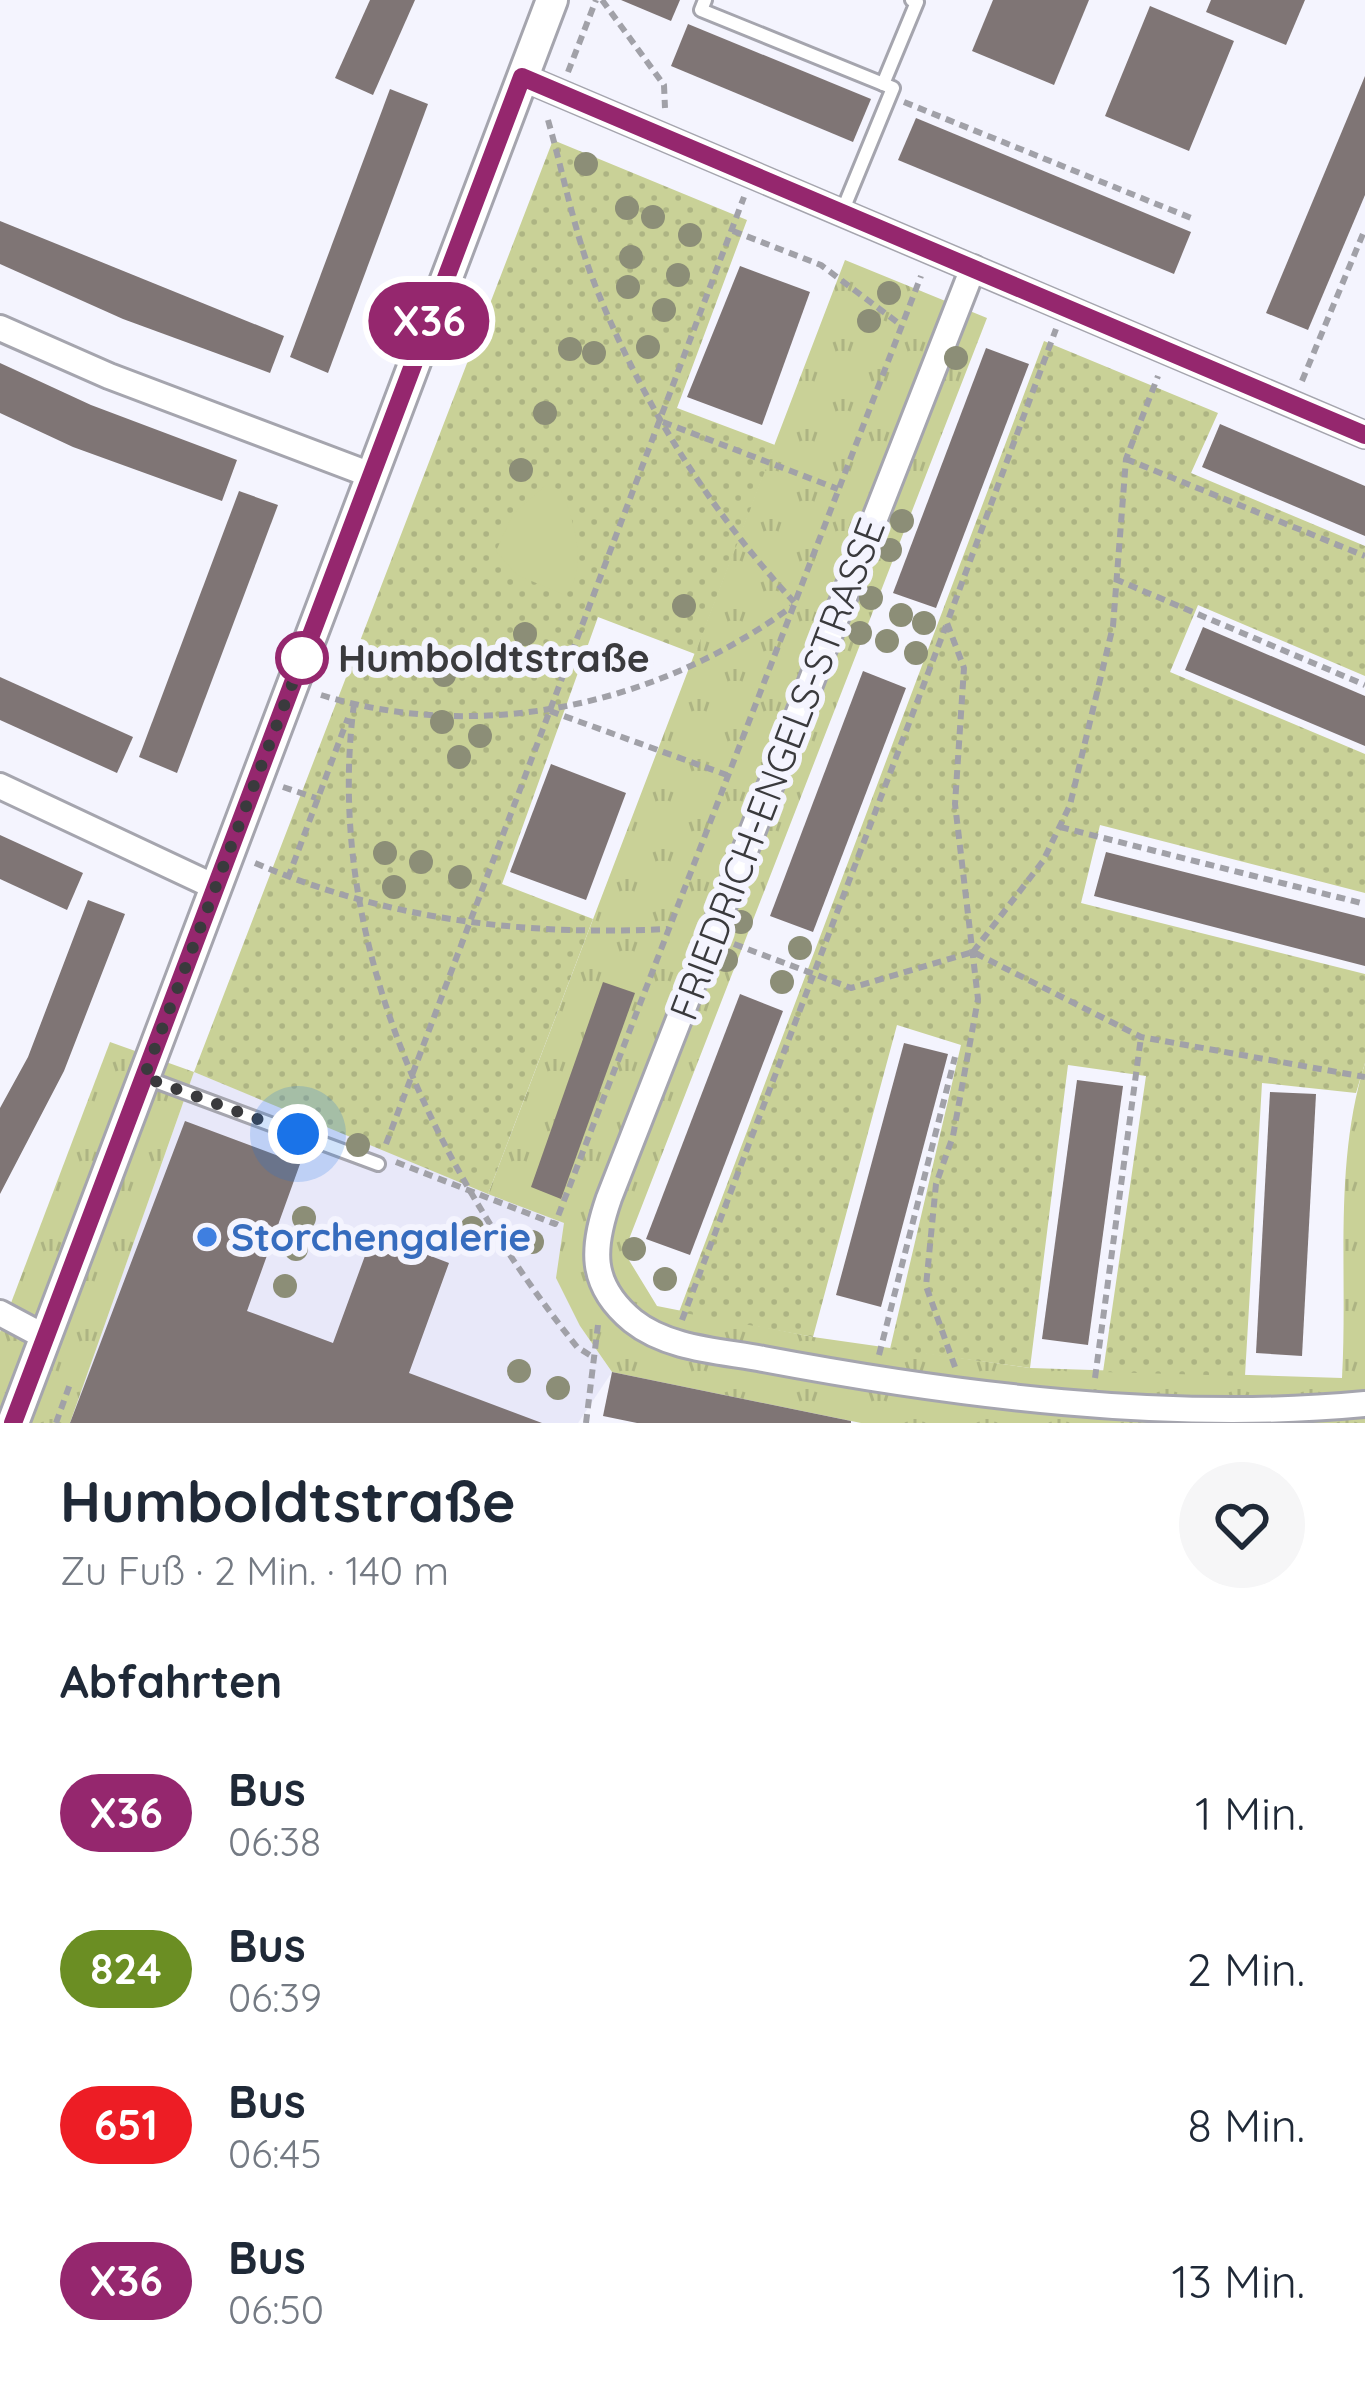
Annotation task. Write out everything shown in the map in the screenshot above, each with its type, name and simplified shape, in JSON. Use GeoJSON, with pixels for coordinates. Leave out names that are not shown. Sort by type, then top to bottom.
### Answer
{"type":"FeatureCollection","features":[{"type":"Feature","properties":{"kind":"street"},"geometry":{"type":"LineString","coordinates":[[13,1423],[552,0]]}},
{"type":"Feature","properties":{"kind":"street"},"geometry":{"type":"LineString","coordinates":[[522,77],[1365,435]]}},
{"type":"Feature","properties":{"kind":"street","name":"FRIEDRICH-ENGELS-STRASSE"},"geometry":{"type":"LineString","coordinates":[[614,1303],[598,1272],[593,1241],[973,268]]}},
{"type":"Feature","properties":{"kind":"street"},"geometry":{"type":"LineString","coordinates":[[0,328],[109,376],[371,475]]}},
{"type":"Feature","properties":{"kind":"street"},"geometry":{"type":"LineString","coordinates":[[0,786],[215,887]]}},
{"type":"Feature","properties":{"kind":"street"},"geometry":{"type":"LineString","coordinates":[[614,1303],[636,1324],[674,1342],[963,1389],[1205,1409],[1365,1403]]}},
{"type":"Feature","properties":{"kind":"street"},"geometry":{"type":"LineString","coordinates":[[0,1313],[45,1337]]}},
{"type":"Feature","properties":{"kind":"lane"},"geometry":{"type":"LineString","coordinates":[[705,0],[701,10],[886,90]]}},
{"type":"Feature","properties":{"kind":"lane"},"geometry":{"type":"LineString","coordinates":[[842,212],[917,2],[912,0]]}},
{"type":"Feature","properties":{"kind":"lane"},"geometry":{"type":"LineString","coordinates":[[144,1077],[378,1164]]}},
{"type":"Feature","properties":{"kind":"path"},"geometry":{"type":"LineString","coordinates":[[560,93],[599,0],[664,85],[667,138]]}},
{"type":"Feature","properties":{"kind":"path"},"geometry":{"type":"LineString","coordinates":[[886,90],[1196,220]]}},
{"type":"Feature","properties":{"kind":"path"},"geometry":{"type":"LineString","coordinates":[[548,120],[596,287],[660,420],[734,531],[794,603]]}},
{"type":"Feature","properties":{"kind":"path"},"geometry":{"type":"LineString","coordinates":[[753,174],[382,1156],[554,1224],[931,250]]}},
{"type":"Feature","properties":{"kind":"path"},"geometry":{"type":"LineString","coordinates":[[1292,404],[1365,229]]}},
{"type":"Feature","properties":{"kind":"path"},"geometry":{"type":"LineString","coordinates":[[732,230],[820,265],[901,325]]}},
{"type":"Feature","properties":{"kind":"path"},"geometry":{"type":"LineString","coordinates":[[674,1342],[1065,307]]}},
{"type":"Feature","properties":{"kind":"path"},"geometry":{"type":"LineString","coordinates":[[712,935],[850,988],[973,952],[1043,861],[1059,827],[1113,626],[1126,459],[1168,351]]}},
{"type":"Feature","properties":{"kind":"path"},"geometry":{"type":"LineString","coordinates":[[660,420],[838,489]]}},
{"type":"Feature","properties":{"kind":"path"},"geometry":{"type":"LineString","coordinates":[[1126,459],[1365,556]]}},
{"type":"Feature","properties":{"kind":"path"},"geometry":{"type":"LineString","coordinates":[[1115,578],[1365,685]]}},
{"type":"Feature","properties":{"kind":"path"},"geometry":{"type":"LineString","coordinates":[[292,685],[354,704],[435,716],[550,711],[680,672],[734,646],[794,603]]}},
{"type":"Feature","properties":{"kind":"path"},"geometry":{"type":"LineString","coordinates":[[947,623],[964,668],[955,804],[978,998],[953,1136],[936,1184],[926,1286],[963,1389]]}},
{"type":"Feature","properties":{"kind":"path"},"geometry":{"type":"LineString","coordinates":[[288,878],[354,704]]}},
{"type":"Feature","properties":{"kind":"path"},"geometry":{"type":"LineString","coordinates":[[354,704],[347,754],[349,811],[362,902],[383,993],[412,1076],[466,1190],[524,1281],[577,1347],[593,1357]]}},
{"type":"Feature","properties":{"kind":"path"},"geometry":{"type":"LineString","coordinates":[[550,711],[727,775]]}},
{"type":"Feature","properties":{"kind":"path"},"geometry":{"type":"LineString","coordinates":[[280,785],[317,799]]}},
{"type":"Feature","properties":{"kind":"path"},"geometry":{"type":"LineString","coordinates":[[1059,827],[1365,904]]}},
{"type":"Feature","properties":{"kind":"path"},"geometry":{"type":"LineString","coordinates":[[229,851],[288,878],[362,902],[469,925],[577,934],[667,929]]}},
{"type":"Feature","properties":{"kind":"path"},"geometry":{"type":"LineString","coordinates":[[973,952],[1142,1037],[1365,1077]]}},
{"type":"Feature","properties":{"kind":"path"},"geometry":{"type":"LineString","coordinates":[[1091,1400],[1142,1037]]}},
{"type":"Feature","properties":{"kind":"path"},"geometry":{"type":"LineString","coordinates":[[873,1376],[955,1058]]}},
{"type":"Feature","properties":{"kind":"path"},"geometry":{"type":"LineString","coordinates":[[586,1423],[597,1326],[614,1303]]}},
{"type":"Feature","properties":{"kind":"path"},"geometry":{"type":"LineString","coordinates":[[56,1423],[70,1384]]}},
{"type":"Feature","properties":{"kind":"shaded area"},"geometry":{"type":"Polygon","coordinates":[[[194,1072],[564,1223],[580,1326],[612,1372],[578,1423],[70,1423],[194,1072]]]}},
{"type":"Feature","properties":{"kind":"green space"},"geometry":{"type":"Polygon","coordinates":[[[553,140],[747,220],[677,408],[775,445],[695,654],[598,617],[502,884],[593,919],[488,1194],[194,1072],[553,140]]]}},
{"type":"Feature","properties":{"kind":"green space"},"geometry":{"type":"Polygon","coordinates":[[[845,260],[987,318],[624,1252],[657,1306],[813,1337],[1030,1368],[1342,1378],[1345,1180],[1365,1063],[1365,1423],[861,1423],[612,1372],[580,1326],[556,1278],[564,1223],[488,1194],[845,260]]]}},
{"type":"Feature","properties":{"kind":"green space"},"geometry":{"type":"Polygon","coordinates":[[[1044,341],[1218,413],[1191,473],[1365,546],[1365,676],[1198,605],[1170,672],[1365,754],[1365,893],[1100,825],[1081,903],[1365,974],[1365,1063],[1356,1093],[1262,1083],[1245,1376],[1103,1372],[1146,1076],[1068,1065],[1030,1368],[890,1349],[961,1045],[897,1025],[813,1337],[679,1312],[1044,341]]]}},
{"type":"Feature","properties":{"kind":"green space"},"geometry":{"type":"Polygon","coordinates":[[[546,485],[561,490],[577,544],[576,572],[565,595],[517,575],[496,551],[513,514],[546,485]]]}},
{"type":"Feature","properties":{"kind":"green space"},"geometry":{"type":"Polygon","coordinates":[[[110,1042],[194,1072],[70,1423],[0,1423],[0,1332],[110,1042]]]}},
{"type":"Feature","properties":{"kind":"building"},"geometry":{"type":"Polygon","coordinates":[[[370,0],[415,0],[373,95],[335,78],[370,0]]]}},
{"type":"Feature","properties":{"kind":"building"},"geometry":{"type":"Polygon","coordinates":[[[621,0],[680,0],[671,21],[621,0]]]}},
{"type":"Feature","properties":{"kind":"building"},"geometry":{"type":"Polygon","coordinates":[[[993,0],[1089,0],[1054,85],[972,51],[993,0]]]}},
{"type":"Feature","properties":{"kind":"building"},"geometry":{"type":"Polygon","coordinates":[[[1211,0],[1305,0],[1286,45],[1206,12],[1211,0]]]}},
{"type":"Feature","properties":{"kind":"building"},"geometry":{"type":"Polygon","coordinates":[[[1150,6],[1234,41],[1189,151],[1105,116],[1150,6]]]}},
{"type":"Feature","properties":{"kind":"building"},"geometry":{"type":"Polygon","coordinates":[[[688,24],[871,99],[853,142],[671,66],[688,24]]]}},
{"type":"Feature","properties":{"kind":"building"},"geometry":{"type":"Polygon","coordinates":[[[1365,76],[1365,195],[1308,330],[1266,313],[1365,76]]]}},
{"type":"Feature","properties":{"kind":"building"},"geometry":{"type":"Polygon","coordinates":[[[390,89],[428,104],[328,373],[290,357],[390,89]]]}},
{"type":"Feature","properties":{"kind":"building"},"geometry":{"type":"Polygon","coordinates":[[[916,118],[1191,232],[1174,274],[898,160],[916,118]]]}},
{"type":"Feature","properties":{"kind":"building"},"geometry":{"type":"Polygon","coordinates":[[[0,221],[284,336],[270,373],[123,319],[0,264],[0,221]]]}},
{"type":"Feature","properties":{"kind":"building"},"geometry":{"type":"Polygon","coordinates":[[[740,266],[810,292],[762,425],[687,397],[740,266]]]}},
{"type":"Feature","properties":{"kind":"building"},"geometry":{"type":"Polygon","coordinates":[[[986,348],[1029,364],[936,608],[893,593],[986,348]]]}},
{"type":"Feature","properties":{"kind":"building"},"geometry":{"type":"Polygon","coordinates":[[[0,363],[91,405],[237,460],[222,501],[73,447],[0,413],[0,363]]]}},
{"type":"Feature","properties":{"kind":"building"},"geometry":{"type":"Polygon","coordinates":[[[1220,424],[1365,486],[1365,536],[1202,467],[1220,424]]]}},
{"type":"Feature","properties":{"kind":"building"},"geometry":{"type":"Polygon","coordinates":[[[239,491],[278,505],[177,773],[139,757],[239,491]]]}},
{"type":"Feature","properties":{"kind":"building"},"geometry":{"type":"Polygon","coordinates":[[[1203,627],[1365,696],[1365,746],[1185,670],[1203,627]]]}},
{"type":"Feature","properties":{"kind":"building"},"geometry":{"type":"Polygon","coordinates":[[[863,671],[906,688],[813,932],[770,916],[863,671]]]}},
{"type":"Feature","properties":{"kind":"building"},"geometry":{"type":"Polygon","coordinates":[[[0,677],[133,737],[117,773],[0,720],[0,677]]]}},
{"type":"Feature","properties":{"kind":"building"},"geometry":{"type":"Polygon","coordinates":[[[551,764],[626,793],[586,900],[510,872],[551,764]]]}},
{"type":"Feature","properties":{"kind":"building"},"geometry":{"type":"Polygon","coordinates":[[[0,835],[83,873],[67,910],[0,879],[0,835]]]}},
{"type":"Feature","properties":{"kind":"building"},"geometry":{"type":"Polygon","coordinates":[[[1106,852],[1365,918],[1365,966],[1094,896],[1106,852]]]}},
{"type":"Feature","properties":{"kind":"building"},"geometry":{"type":"Polygon","coordinates":[[[88,900],[125,914],[64,1071],[0,1194],[0,1108],[28,1057],[88,900]]]}},
{"type":"Feature","properties":{"kind":"building"},"geometry":{"type":"Polygon","coordinates":[[[603,982],[635,993],[561,1199],[531,1187],[603,982]]]}},
{"type":"Feature","properties":{"kind":"building"},"geometry":{"type":"Polygon","coordinates":[[[740,994],[783,1011],[690,1255],[646,1239],[740,994]]]}},
{"type":"Feature","properties":{"kind":"building"},"geometry":{"type":"Polygon","coordinates":[[[904,1043],[948,1054],[881,1307],[836,1295],[904,1043]]]}},
{"type":"Feature","properties":{"kind":"building"},"geometry":{"type":"Polygon","coordinates":[[[1077,1080],[1123,1086],[1088,1345],[1042,1339],[1077,1080]]]}},
{"type":"Feature","properties":{"kind":"building"},"geometry":{"type":"Polygon","coordinates":[[[1270,1092],[1316,1094],[1302,1356],[1256,1353],[1270,1092]]]}},
{"type":"Feature","properties":{"kind":"building","name":"Storchengalerie"},"geometry":{"type":"Polygon","coordinates":[[[185,1121],[300,1164],[247,1311],[333,1343],[373,1234],[449,1263],[409,1373],[542,1423],[70,1423],[185,1121]]]}},
{"type":"Feature","properties":{"kind":"building"},"geometry":{"type":"Polygon","coordinates":[[[612,1372],[851,1423],[637,1423],[603,1416],[612,1372]]]}},
{"type":"Feature","properties":{"kind":"bus line","name":"X36"},"geometry":{"type":"LineString","coordinates":[[13,1423],[522,77],[1365,435]]}},
{"type":"Feature","properties":{"kind":"place","name":"Humboldtstraße"},"geometry":{"type":"Point","coordinates":[302,658]}},
{"type":"Feature","properties":{"kind":"place","name":"Storchengalerie"},"geometry":{"type":"Point","coordinates":[207,1237]}},
{"type":"Feature","properties":{"kind":"route"},"geometry":{"type":"LineString","coordinates":[[298,1134],[144,1077],[302,658]]}}]}
